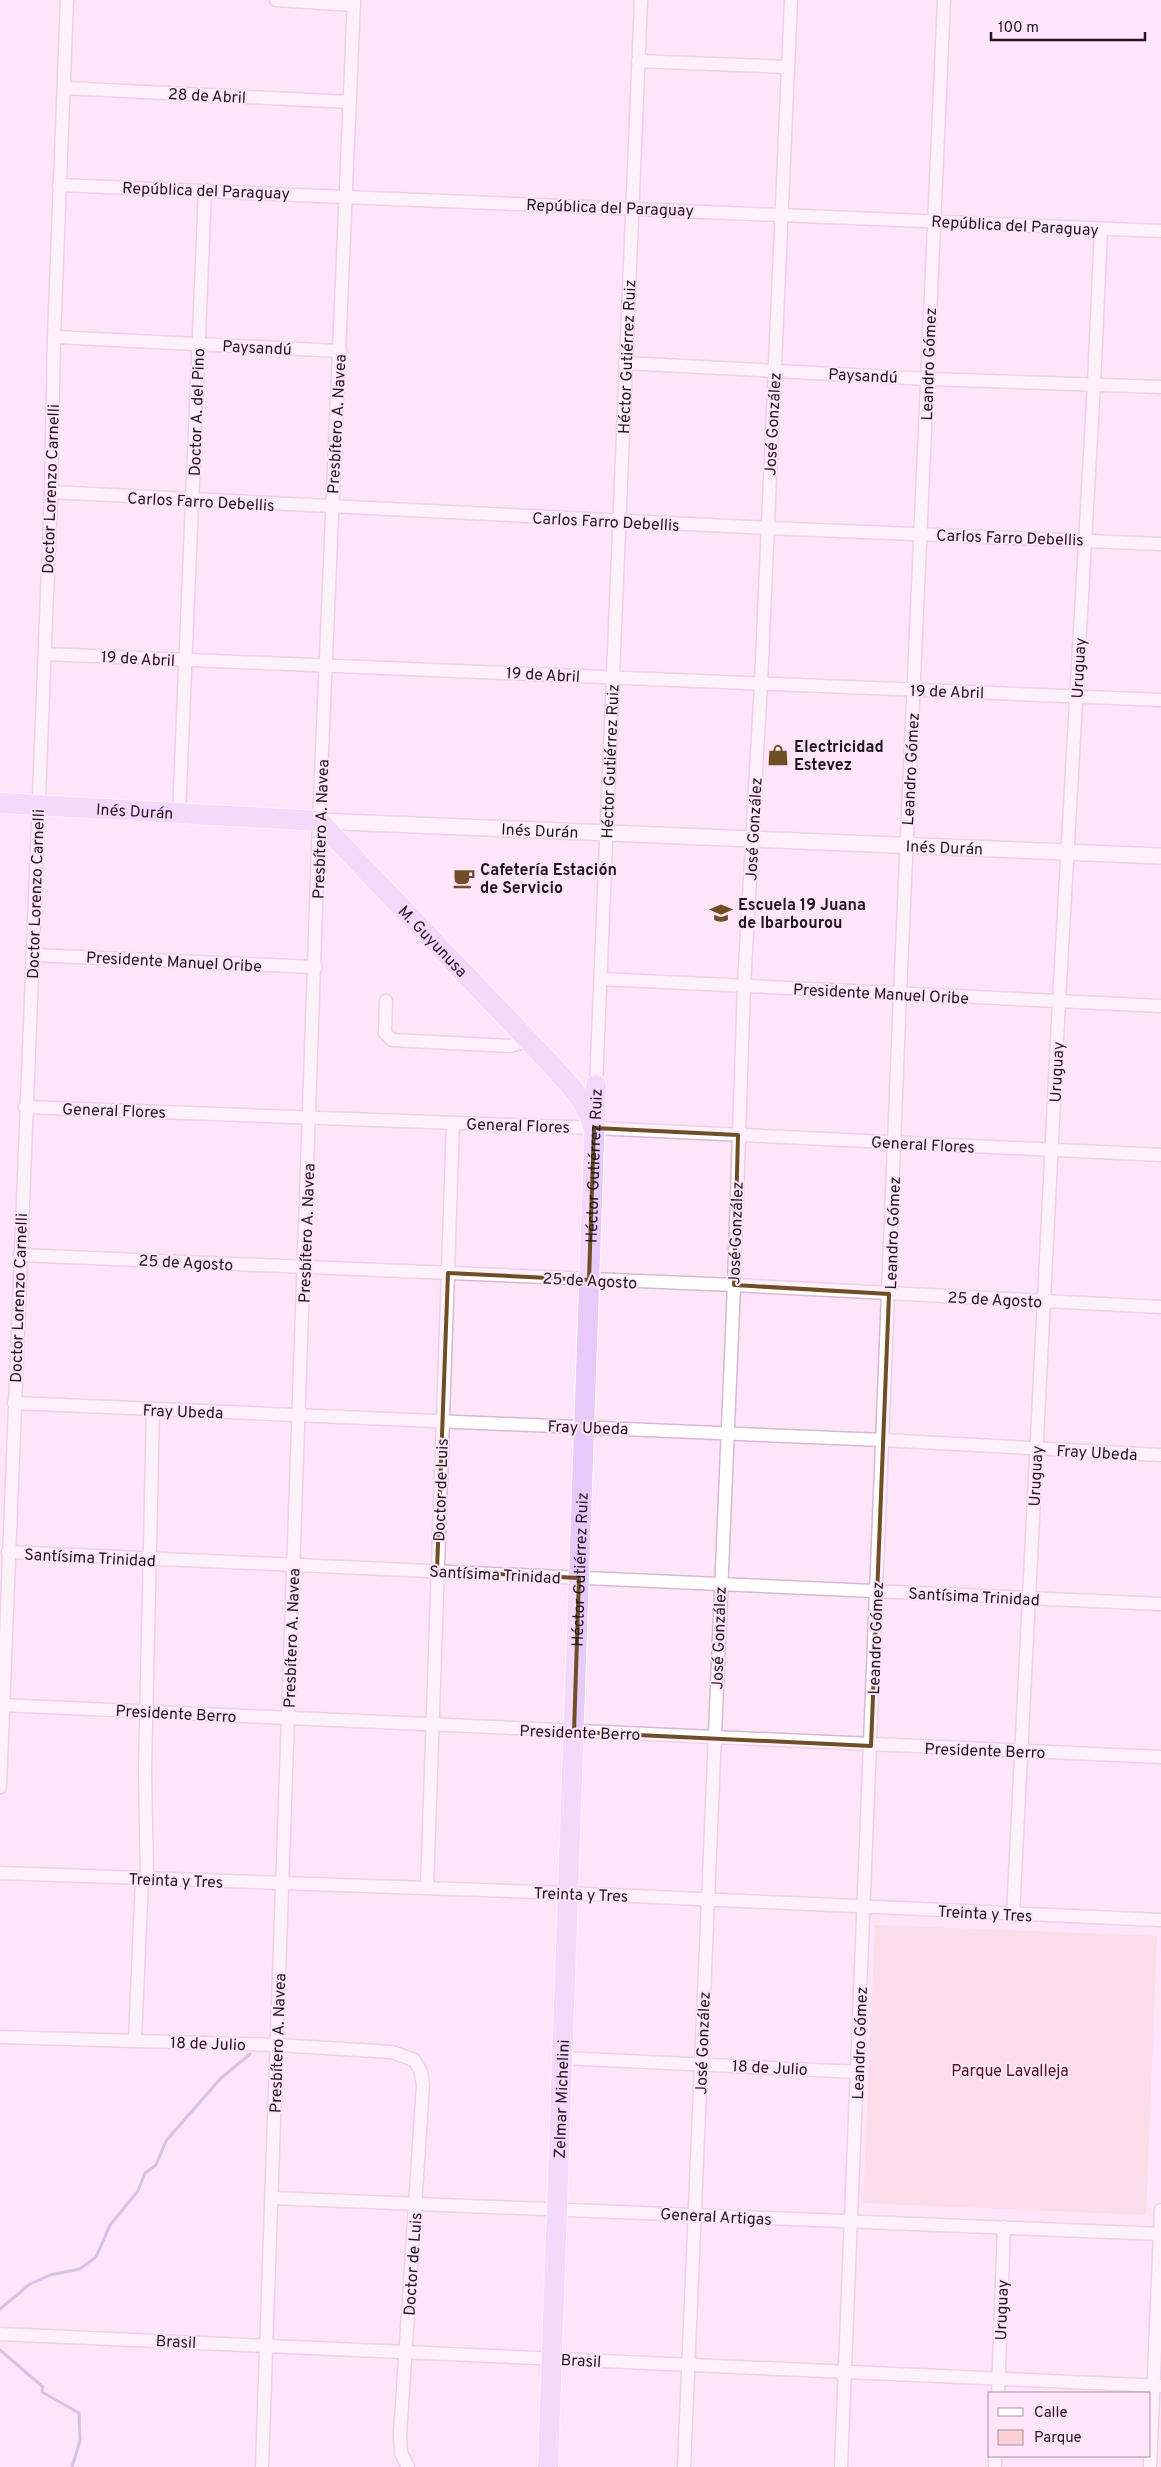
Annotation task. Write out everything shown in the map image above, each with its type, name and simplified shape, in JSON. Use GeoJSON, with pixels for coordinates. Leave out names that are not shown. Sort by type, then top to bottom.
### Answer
{"type":"FeatureCollection","features":[{"type":"Feature","properties":{"kind":"highway","name":"Inés Durán"},"geometry":{"type":"LineString","coordinates":[[0,803],[38,807],[319,821]]}},
{"type":"Feature","properties":{"kind":"highway","name":"M. Guyunusa"},"geometry":{"type":"LineString","coordinates":[[319,821],[526,1041],[548,1061],[590,1113],[594,1128]]}},
{"type":"Feature","properties":{"kind":"highway","name":"M. Guyunusa"},"geometry":{"type":"LineString","coordinates":[[548,1061],[596,1085]]}},
{"type":"Feature","properties":{"kind":"highway"},"geometry":{"type":"LineString","coordinates":[[571,1089],[586,1089],[596,1085]]}},
{"type":"Feature","properties":{"kind":"highway","name":"Héctor Gutiérrez Ruiz"},"geometry":{"type":"LineString","coordinates":[[574,1732],[596,1085]]}},
{"type":"Feature","properties":{"kind":"highway","name":"Zelmar Michelini"},"geometry":{"type":"LineString","coordinates":[[548,2467],[574,1732]]}},
{"type":"Feature","properties":{"kind":"street","name":"Doctor Lorenzo Carnelli"},"geometry":{"type":"LineString","coordinates":[[0,1787],[25,1107],[51,492],[54,337],[67,0]]}},
{"type":"Feature","properties":{"kind":"street"},"geometry":{"type":"LineString","coordinates":[[276,0],[354,2]]}},
{"type":"Feature","properties":{"kind":"street","name":"Héctor Gutiérrez Ruiz"},"geometry":{"type":"LineString","coordinates":[[596,1085],[611,677],[641,0]]}},
{"type":"Feature","properties":{"kind":"street","name":"José González"},"geometry":{"type":"LineString","coordinates":[[684,2467],[696,2215],[726,1433],[734,1285],[744,985],[761,683],[791,0]]}},
{"type":"Feature","properties":{"kind":"street","name":"Leandro Gómez"},"geometry":{"type":"LineString","coordinates":[[841,2467],[865,1907],[906,844],[944,0]]}},
{"type":"Feature","properties":{"kind":"street","name":"Presbítero A. Navea"},"geometry":{"type":"LineString","coordinates":[[262,2467],[316,967],[319,821],[354,2]]}},
{"type":"Feature","properties":{"kind":"street"},"geometry":{"type":"LineString","coordinates":[[638,61],[788,67]]}},
{"type":"Feature","properties":{"kind":"street","name":"28 de Abril"},"geometry":{"type":"LineString","coordinates":[[64,88],[350,102]]}},
{"type":"Feature","properties":{"kind":"street","name":"República del Paraguay"},"geometry":{"type":"LineString","coordinates":[[59,185],[1161,231]]}},
{"type":"Feature","properties":{"kind":"street","name":"Doctor A. del Pino"},"geometry":{"type":"LineString","coordinates":[[179,814],[205,190]]}},
{"type":"Feature","properties":{"kind":"street","name":"Uruguay"},"geometry":{"type":"LineString","coordinates":[[1013,1915],[1059,1001],[1101,229]]}},
{"type":"Feature","properties":{"kind":"street","name":"Paysandú"},"geometry":{"type":"LineString","coordinates":[[54,337],[340,351]]}},
{"type":"Feature","properties":{"kind":"street","name":"Paysandú"},"geometry":{"type":"LineString","coordinates":[[625,363],[774,369],[928,379],[1161,387]]}},
{"type":"Feature","properties":{"kind":"street","name":"Carlos Farro Debellis"},"geometry":{"type":"LineString","coordinates":[[51,492],[333,508],[1161,544]]}},
{"type":"Feature","properties":{"kind":"street","name":"19 de Abril"},"geometry":{"type":"LineString","coordinates":[[44,654],[186,661],[325,664],[1161,700]]}},
{"type":"Feature","properties":{"kind":"street","name":"Inés Durán"},"geometry":{"type":"LineString","coordinates":[[319,821],[1161,856]]}},
{"type":"Feature","properties":{"kind":"street","name":"Presidente Manuel Oribe"},"geometry":{"type":"LineString","coordinates":[[32,955],[316,967]]}},
{"type":"Feature","properties":{"kind":"street","name":"Presidente Manuel Oribe"},"geometry":{"type":"LineString","coordinates":[[601,979],[1161,1006]]}},
{"type":"Feature","properties":{"kind":"street"},"geometry":{"type":"LineString","coordinates":[[386,1000],[385,1033],[392,1040],[510,1046],[526,1041]]}},
{"type":"Feature","properties":{"kind":"street","name":"General Flores"},"geometry":{"type":"LineString","coordinates":[[25,1107],[594,1128],[1161,1155]]}},
{"type":"Feature","properties":{"kind":"street","name":"Doctor de Luis"},"geometry":{"type":"LineString","coordinates":[[427,1888],[453,1123]]}},
{"type":"Feature","properties":{"kind":"street","name":"25 de Agosto"},"geometry":{"type":"LineString","coordinates":[[20,1255],[734,1285],[1161,1307]]}},
{"type":"Feature","properties":{"kind":"street","name":"Fray Ubeda"},"geometry":{"type":"LineString","coordinates":[[14,1403],[882,1440],[1161,1455]]}},
{"type":"Feature","properties":{"kind":"street"},"geometry":{"type":"LineString","coordinates":[[135,2040],[144,1879],[153,1410]]}},
{"type":"Feature","properties":{"kind":"street","name":"Santísima Trinidad"},"geometry":{"type":"LineString","coordinates":[[8,1552],[150,1560],[1161,1604]]}},
{"type":"Feature","properties":{"kind":"street","name":"Presidente Berro"},"geometry":{"type":"LineString","coordinates":[[2,1706],[871,1746],[1161,1757]]}},
{"type":"Feature","properties":{"kind":"street","name":"Treinta y Tres"},"geometry":{"type":"LineString","coordinates":[[0,1873],[707,1899],[1013,1915],[1161,1920]]}},
{"type":"Feature","properties":{"kind":"street","name":"18 de Julio"},"geometry":{"type":"LineString","coordinates":[[0,2037],[277,2045],[392,2052],[414,2060]]}},
{"type":"Feature","properties":{"kind":"street","name":"18 de Julio"},"geometry":{"type":"LineString","coordinates":[[562,2058],[858,2072]]}},
{"type":"Feature","properties":{"kind":"street","name":"Doctor de Luis"},"geometry":{"type":"LineString","coordinates":[[408,2467],[404,2460],[400,2443],[423,2085],[421,2072],[414,2060]]}},
{"type":"Feature","properties":{"kind":"street","name":"General Artigas"},"geometry":{"type":"LineString","coordinates":[[272,2198],[558,2208],[1161,2234]]}},
{"type":"Feature","properties":{"kind":"street"},"geometry":{"type":"LineString","coordinates":[[1151,2457],[1158,2386],[1161,2210]]}},
{"type":"Feature","properties":{"kind":"street","name":"Uruguay"},"geometry":{"type":"LineString","coordinates":[[998,2392],[1004,2227]]}},
{"type":"Feature","properties":{"kind":"street","name":"Brasil"},"geometry":{"type":"LineString","coordinates":[[0,2334],[1158,2386]]}},
{"type":"Feature","properties":{"kind":"highlighted area"},"geometry":{"type":"Polygon","coordinates":[[[594,1128],[738,1135],[734,1285],[889,1294],[871,1746],[574,1732],[579,1578],[437,1571],[448,1273],[589,1280],[594,1128]]]}},
{"type":"Feature","properties":{"kind":"green space","name":"Parque Lavalleja"},"geometry":{"type":"Polygon","coordinates":[[[875,1925],[1157,1936],[1146,2215],[863,2203],[875,1925]]]}},
{"type":"Feature","properties":{"kind":"waterway"},"geometry":{"type":"LineString","coordinates":[[0,2309],[30,2284],[50,2275],[80,2269],[96,2257],[110,2225],[138,2191],[145,2173],[156,2165],[166,2141],[220,2079],[250,2054]]}},
{"type":"Feature","properties":{"kind":"waterway"},"geometry":{"type":"LineString","coordinates":[[0,2350],[43,2387],[42,2392],[79,2413],[80,2441],[72,2467]]}},
{"type":"Feature","properties":{"kind":"place","name":"Electricidad Estevez"},"geometry":{"type":"Point","coordinates":[778,755]}},
{"type":"Feature","properties":{"kind":"place","name":"Cafetería Estación de Servicio"},"geometry":{"type":"Point","coordinates":[464,878]}},
{"type":"Feature","properties":{"kind":"place","name":"Escuela 19 Juana de Ibarbourou"},"geometry":{"type":"Point","coordinates":[721,913]}}]}
